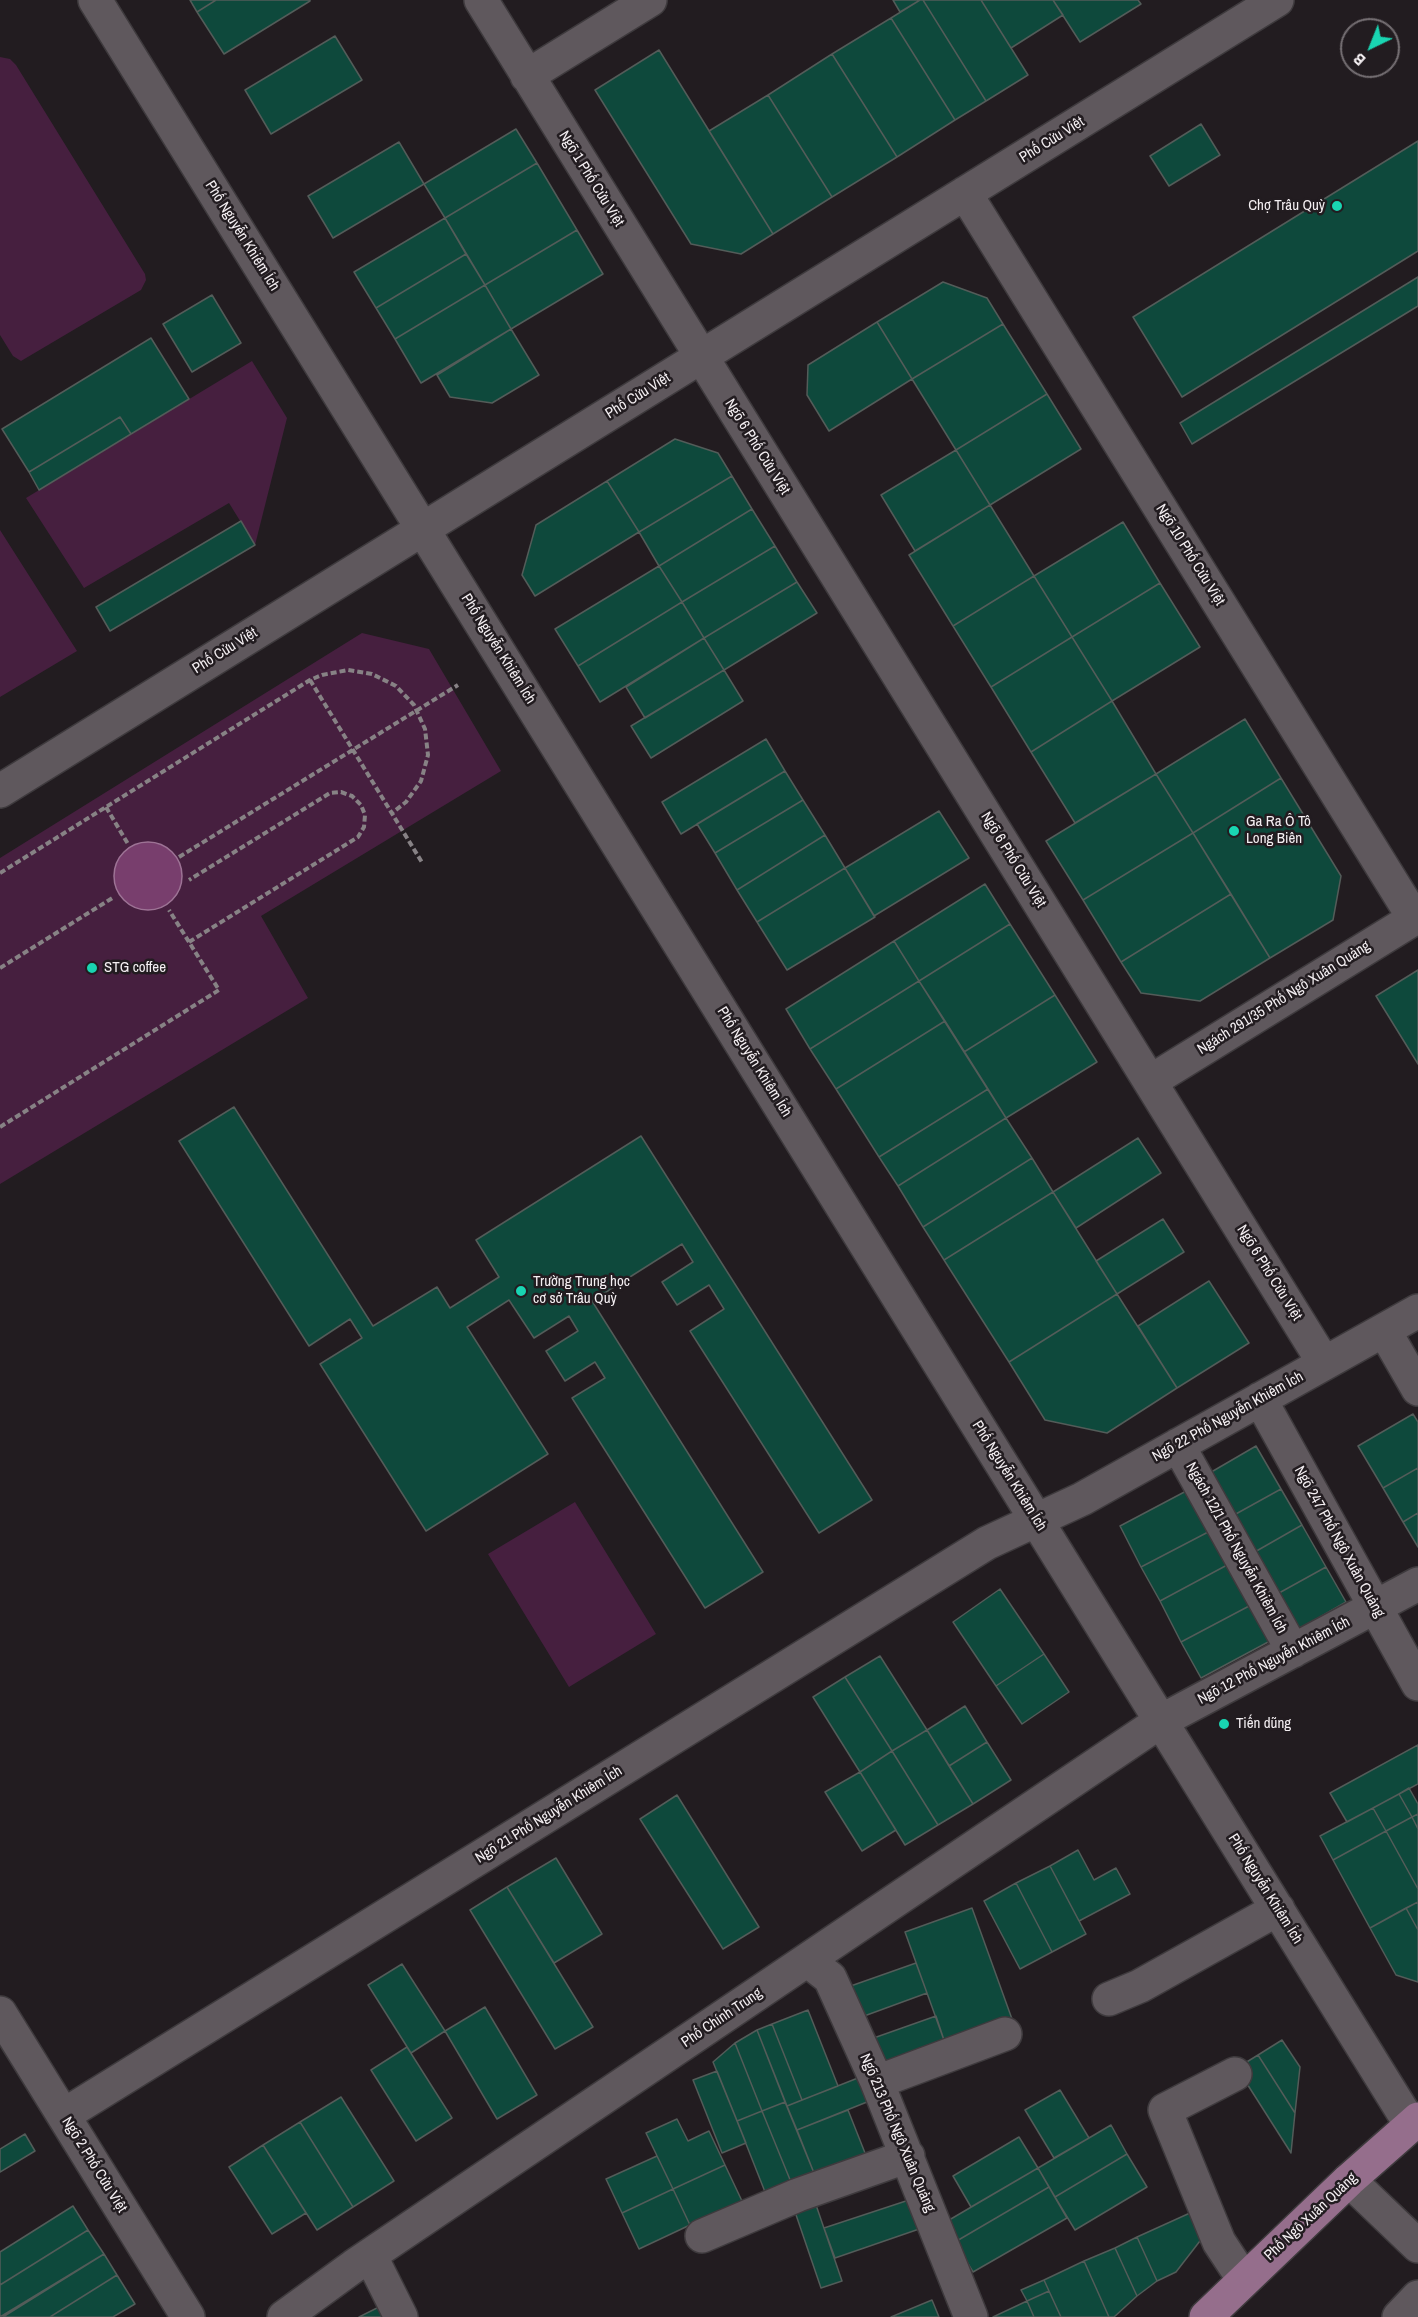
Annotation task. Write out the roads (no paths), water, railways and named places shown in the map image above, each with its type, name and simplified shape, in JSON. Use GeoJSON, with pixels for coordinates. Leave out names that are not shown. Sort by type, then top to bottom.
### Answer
{"type":"FeatureCollection","features":[{"type":"Feature","properties":{"kind":"main road","name":"Phố Ngô Xuân Quảng"},"geometry":{"type":"LineString","coordinates":[[1206,2317],[1349,2180],[1415,2122]]}},
{"type":"Feature","properties":{"kind":"street","name":"Phố Nguyễn Khiêm Ích"},"geometry":{"type":"LineString","coordinates":[[95,0],[1161,1721],[1415,2122]]}},
{"type":"Feature","properties":{"kind":"street","name":"Ngõ 1 Phố Cửu Việt"},"geometry":{"type":"LineString","coordinates":[[480,0],[701,357]]}},
{"type":"Feature","properties":{"kind":"street"},"geometry":{"type":"LineString","coordinates":[[527,76],[650,0]]}},
{"type":"Feature","properties":{"kind":"street","name":"Phố Cửu Việt"},"geometry":{"type":"LineString","coordinates":[[0,791],[1277,0]]}},
{"type":"Feature","properties":{"kind":"street","name":"Ngõ 10 Phố Cửu Việt"},"geometry":{"type":"LineString","coordinates":[[965,193],[1416,917]]}},
{"type":"Feature","properties":{"kind":"street","name":"Ngõ 6 Phố Cửu Việt"},"geometry":{"type":"LineString","coordinates":[[701,357],[1324,1363]]}},
{"type":"Feature","properties":{"kind":"street","name":"Ngách 291/35 Phố Ngô Xuân Quảng"},"geometry":{"type":"LineString","coordinates":[[1151,1081],[1416,917]]}},
{"type":"Feature","properties":{"kind":"street","name":"Ngõ 22 Phố Nguyễn Khiêm Ích"},"geometry":{"type":"LineString","coordinates":[[1037,1520],[1082,1499],[1418,1311]]}},
{"type":"Feature","properties":{"kind":"street"},"geometry":{"type":"LineString","coordinates":[[1384,1330],[1418,1389]]}},
{"type":"Feature","properties":{"kind":"street","name":"Ngõ 247 Phố Ngô Xuân Quảng"},"geometry":{"type":"LineString","coordinates":[[1260,1399],[1418,1684]]}},
{"type":"Feature","properties":{"kind":"street","name":"Ngách 12/1 Phố Nguyễn Khiêm Ích"},"geometry":{"type":"LineString","coordinates":[[1178,1445],[1293,1651]]}},
{"type":"Feature","properties":{"kind":"street","name":"Ngõ 21 Phố Nguyễn Khiêm Ích"},"geometry":{"type":"LineString","coordinates":[[64,2115],[987,1543],[1037,1520]]}},
{"type":"Feature","properties":{"kind":"street","name":"Ngõ 12 Phố Nguyễn Khiêm Ích"},"geometry":{"type":"LineString","coordinates":[[1161,1721],[1418,1584]]}},
{"type":"Feature","properties":{"kind":"street","name":"Phố Chính Trung"},"geometry":{"type":"LineString","coordinates":[[284,2317],[370,2256],[1161,1721]]}},
{"type":"Feature","properties":{"kind":"street"},"geometry":{"type":"LineString","coordinates":[[1108,1999],[1140,1986],[1278,1909]]}},
{"type":"Feature","properties":{"kind":"street","name":"Ngõ 213 Phố Ngô Xuân Quảng"},"geometry":{"type":"LineString","coordinates":[[807,1960],[830,1978],[878,2082],[970,2317]]}},
{"type":"Feature","properties":{"kind":"street","name":"Ngõ 2 Phố Cửu Việt"},"geometry":{"type":"LineString","coordinates":[[0,2013],[189,2317]]}},
{"type":"Feature","properties":{"kind":"street"},"geometry":{"type":"LineString","coordinates":[[878,2082],[1005,2034]]}},
{"type":"Feature","properties":{"kind":"street"},"geometry":{"type":"LineString","coordinates":[[1235,2074],[1165,2110],[1219,2242],[1244,2280]]}},
{"type":"Feature","properties":{"kind":"street"},"geometry":{"type":"LineString","coordinates":[[702,2236],[798,2195],[908,2156]]}},
{"type":"Feature","properties":{"kind":"street"},"geometry":{"type":"LineString","coordinates":[[1349,2180],[1418,2246]]}},
{"type":"Feature","properties":{"kind":"street"},"geometry":{"type":"LineString","coordinates":[[370,2256],[401,2317]]}},
{"type":"Feature","properties":{"kind":"street"},"geometry":{"type":"LineString","coordinates":[[1399,2317],[1418,2297]]}},
{"type":"Feature","properties":{"kind":"place","name":"Chợ Trâu Quỳ"},"geometry":{"type":"Point","coordinates":[1337,206]}},
{"type":"Feature","properties":{"kind":"place","name":"Ga Ra Ô Tô Long Biên"},"geometry":{"type":"Point","coordinates":[1234,831]}},
{"type":"Feature","properties":{"kind":"place","name":"STG coffee"},"geometry":{"type":"Point","coordinates":[92,968]}},
{"type":"Feature","properties":{"kind":"place","name":"Trường Trung học cơ sở Trâu Quỳ"},"geometry":{"type":"Point","coordinates":[521,1291]}},
{"type":"Feature","properties":{"kind":"place","name":"Tiến dũng"},"geometry":{"type":"Point","coordinates":[1224,1724]}}]}
